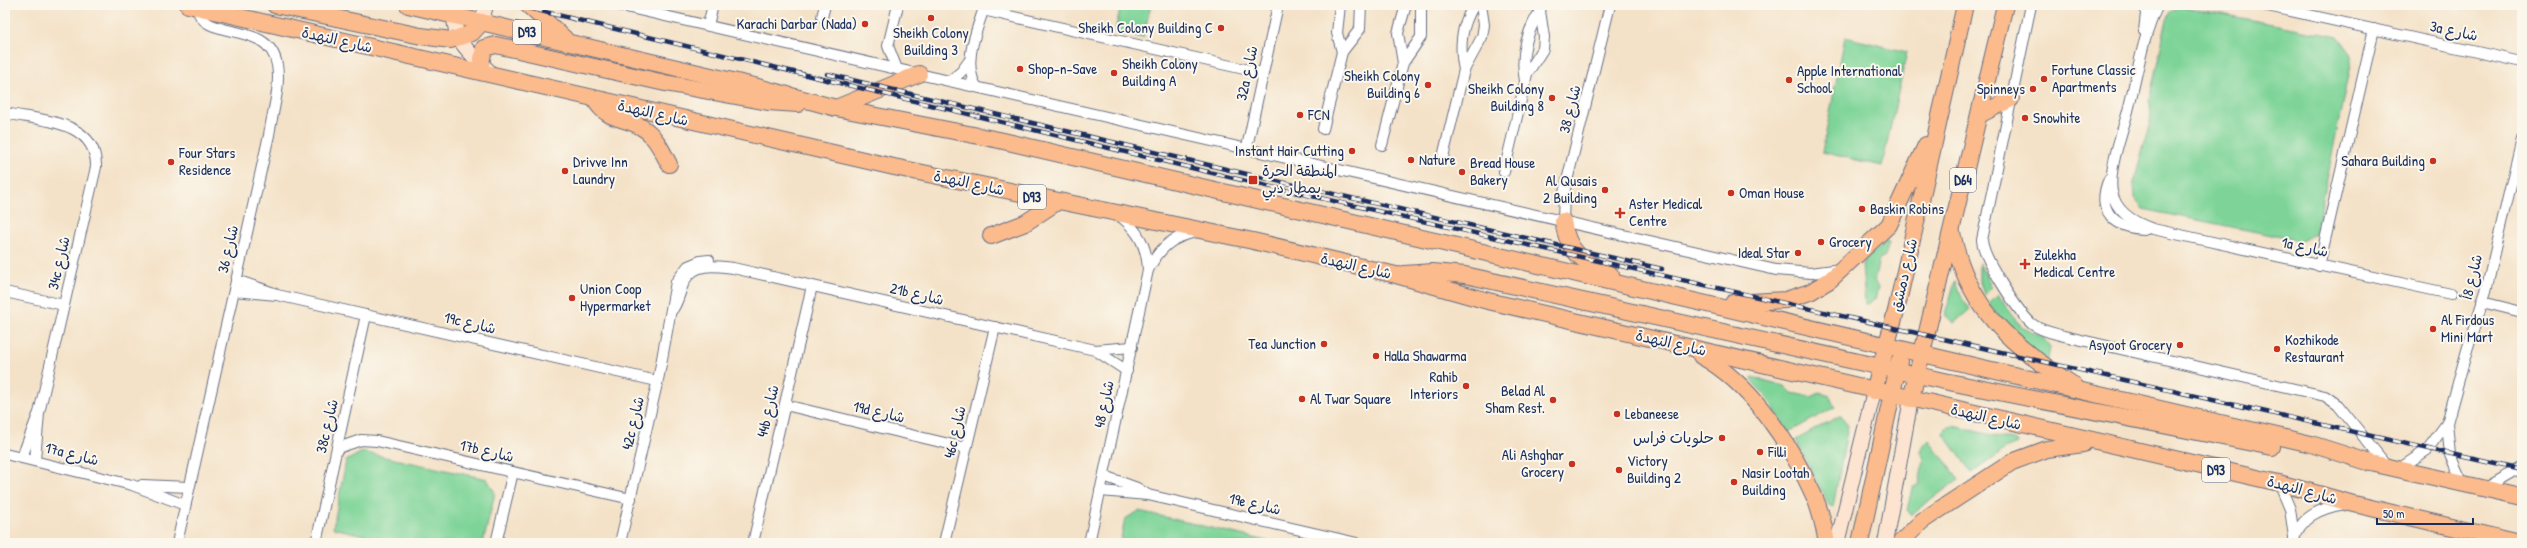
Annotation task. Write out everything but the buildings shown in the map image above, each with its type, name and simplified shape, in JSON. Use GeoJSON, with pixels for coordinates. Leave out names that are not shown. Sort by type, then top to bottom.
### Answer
{"type":"FeatureCollection","features":[{"type":"Feature","properties":{"kind":"main road"},"geometry":{"type":"LineString","coordinates":[[275,5],[421,36],[451,40],[459,39],[472,33],[482,22],[486,5]]}},
{"type":"Feature","properties":{"kind":"main road","name":"D93"},"geometry":{"type":"LineString","coordinates":[[408,5],[454,10],[482,22],[754,86],[819,104],[994,139],[1921,355],[2311,444],[2371,463],[2522,497]]}},
{"type":"Feature","properties":{"kind":"main road"},"geometry":{"type":"LineString","coordinates":[[528,5],[552,29],[571,43]]}},
{"type":"Feature","properties":{"kind":"main road","name":"شارع دمشق"},"geometry":{"type":"LineString","coordinates":[[1837,543],[1874,390],[1881,367],[1894,348],[1937,127],[1965,5]]}},
{"type":"Feature","properties":{"kind":"main road","name":"D64"},"geometry":{"type":"LineString","coordinates":[[1885,543],[1911,400],[1921,355],[2005,5]]}},
{"type":"Feature","properties":{"kind":"main road","name":"شارع النهدة"},"geometry":{"type":"LineString","coordinates":[[193,6],[494,75],[595,100],[1057,202],[1202,231],[1396,275],[1460,294],[2100,444],[2279,484],[2350,503],[2520,543]]}},
{"type":"Feature","properties":{"kind":"main road"},"geometry":{"type":"LineString","coordinates":[[454,10],[454,27],[459,39],[481,64],[494,75]]}},
{"type":"Feature","properties":{"kind":"main road"},"geometry":{"type":"LineString","coordinates":[[481,64],[484,48],[496,45],[665,83],[752,100],[786,104],[819,104]]}},
{"type":"Feature","properties":{"kind":"main road"},"geometry":{"type":"LineString","coordinates":[[836,108],[919,74]]}},
{"type":"Feature","properties":{"kind":"main road"},"geometry":{"type":"LineString","coordinates":[[1979,115],[2011,99]]}},
{"type":"Feature","properties":{"kind":"main road"},"geometry":{"type":"LineString","coordinates":[[595,100],[605,114],[647,130],[657,142],[669,164]]}},
{"type":"Feature","properties":{"kind":"main road"},"geometry":{"type":"LineString","coordinates":[[1703,303],[1763,303],[1786,300],[1820,287],[1890,225],[1924,150],[1937,127]]}},
{"type":"Feature","properties":{"kind":"main road"},"geometry":{"type":"LineString","coordinates":[[990,236],[1025,223],[1057,202]]}},
{"type":"Feature","properties":{"kind":"main road"},"geometry":{"type":"LineString","coordinates":[[1563,221],[1566,238],[1575,253],[1591,265],[1638,288]]}},
{"type":"Feature","properties":{"kind":"main road"},"geometry":{"type":"LineString","coordinates":[[1951,230],[1964,277],[1971,291],[1997,325],[2024,351],[2086,393]]}},
{"type":"Feature","properties":{"kind":"main road"},"geometry":{"type":"LineString","coordinates":[[1396,275],[1433,272],[1465,276],[1917,376],[2334,460],[2371,463]]}},
{"type":"Feature","properties":{"kind":"main road"},"geometry":{"type":"LineString","coordinates":[[1686,347],[1732,375],[1775,430],[1815,497],[1827,543]]}},
{"type":"Feature","properties":{"kind":"main road"},"geometry":{"type":"LineString","coordinates":[[1860,543],[1897,371],[1894,348]]}},
{"type":"Feature","properties":{"kind":"main road"},"geometry":{"type":"LineString","coordinates":[[1900,543],[1922,521],[2012,462],[2047,449],[2100,444]]}},
{"type":"Feature","properties":{"kind":"street"},"geometry":{"type":"LineString","coordinates":[[617,5],[1247,147],[1776,270],[1811,273],[1841,269]]}},
{"type":"Feature","properties":{"kind":"street"},"geometry":{"type":"LineString","coordinates":[[708,25],[713,5]]}},
{"type":"Feature","properties":{"kind":"street"},"geometry":{"type":"LineString","coordinates":[[822,17],[825,5]]}},
{"type":"Feature","properties":{"kind":"street"},"geometry":{"type":"LineString","coordinates":[[897,69],[888,46],[898,5]]}},
{"type":"Feature","properties":{"kind":"street","name":"32a شارع"},"geometry":{"type":"LineString","coordinates":[[1247,147],[1278,5]]}},
{"type":"Feature","properties":{"kind":"street"},"geometry":{"type":"LineString","coordinates":[[1340,5],[1337,33],[1342,52]]}},
{"type":"Feature","properties":{"kind":"street"},"geometry":{"type":"LineString","coordinates":[[1323,129],[1342,52],[1360,29],[1362,5]]}},
{"type":"Feature","properties":{"kind":"street"},"geometry":{"type":"LineString","coordinates":[[1403,63],[1398,33],[1406,5]]}},
{"type":"Feature","properties":{"kind":"street"},"geometry":{"type":"LineString","coordinates":[[1382,145],[1403,63],[1421,36],[1421,5]]}},
{"type":"Feature","properties":{"kind":"street"},"geometry":{"type":"LineString","coordinates":[[1464,70],[1461,50],[1463,31],[1474,5]]}},
{"type":"Feature","properties":{"kind":"street"},"geometry":{"type":"LineString","coordinates":[[1443,157],[1464,70],[1482,37],[1484,25],[1481,5]]}},
{"type":"Feature","properties":{"kind":"street","name":"شارع 38"},"geometry":{"type":"LineString","coordinates":[[1563,221],[1564,193],[1610,5]]}},
{"type":"Feature","properties":{"kind":"street"},"geometry":{"type":"LineString","coordinates":[[2031,5],[1982,234],[1982,247],[2003,284],[2032,323],[2045,330],[2064,336],[2325,396],[2338,405],[2393,468]]}},
{"type":"Feature","properties":{"kind":"street"},"geometry":{"type":"LineString","coordinates":[[2143,47],[2147,5]]}},
{"type":"Feature","properties":{"kind":"street"},"geometry":{"type":"LineString","coordinates":[[2143,47],[2158,5]]}},
{"type":"Feature","properties":{"kind":"street","name":"3a شارع"},"geometry":{"type":"LineString","coordinates":[[2262,5],[2522,62]]}},
{"type":"Feature","properties":{"kind":"street","name":"شارع 36"},"geometry":{"type":"LineString","coordinates":[[177,543],[269,135],[278,72],[273,53],[259,38],[207,24],[202,21],[193,6]]}},
{"type":"Feature","properties":{"kind":"street"},"geometry":{"type":"LineString","coordinates":[[950,80],[961,72],[969,60],[984,8],[1070,30],[1262,73]]}},
{"type":"Feature","properties":{"kind":"street"},"geometry":{"type":"LineString","coordinates":[[1504,172],[1525,81],[1543,49],[1544,37],[1541,8]]}},
{"type":"Feature","properties":{"kind":"street"},"geometry":{"type":"LineString","coordinates":[[1525,81],[1523,63],[1525,44],[1531,26],[1541,8]]}},
{"type":"Feature","properties":{"kind":"street"},"geometry":{"type":"LineString","coordinates":[[2319,266],[2374,29]]}},
{"type":"Feature","properties":{"kind":"street","name":"1a شارع"},"geometry":{"type":"LineString","coordinates":[[2143,47],[2113,170],[2104,192],[2108,212],[2118,223],[2125,227],[2153,229],[2451,294]]}},
{"type":"Feature","properties":{"kind":"street"},"geometry":{"type":"LineString","coordinates":[[969,60],[970,74],[976,86]]}},
{"type":"Feature","properties":{"kind":"street","name":"34c شارع"},"geometry":{"type":"LineString","coordinates":[[5,113],[74,128],[89,140],[95,153],[96,167],[39,413],[35,460]]}},
{"type":"Feature","properties":{"kind":"street","name":"شارع 8أ"},"geometry":{"type":"LineString","coordinates":[[2393,468],[2427,450],[2447,423],[2482,302],[2522,138]]}},
{"type":"Feature","properties":{"kind":"street","name":"شارع 48"},"geometry":{"type":"LineString","coordinates":[[1088,543],[1104,476],[1148,270],[1144,243],[1137,232],[1117,214]]}},
{"type":"Feature","properties":{"kind":"street","name":"شارع 48"},"geometry":{"type":"LineString","coordinates":[[1148,270],[1167,243],[1176,237],[1202,231]]}},
{"type":"Feature","properties":{"kind":"street","name":"21b شارع"},"geometry":{"type":"LineString","coordinates":[[672,308],[685,280],[694,271],[709,266],[733,268],[1095,350],[1132,347]]}},
{"type":"Feature","properties":{"kind":"street","name":"19c شارع"},"geometry":{"type":"LineString","coordinates":[[236,280],[263,288],[277,295]]}},
{"type":"Feature","properties":{"kind":"street","name":"44b شارع"},"geometry":{"type":"LineString","coordinates":[[753,543],[812,286]]}},
{"type":"Feature","properties":{"kind":"street","name":"19c شارع"},"geometry":{"type":"LineString","coordinates":[[234,291],[277,295],[657,381]]}},
{"type":"Feature","properties":{"kind":"street"},"geometry":{"type":"LineString","coordinates":[[5,292],[64,305]]}},
{"type":"Feature","properties":{"kind":"street"},"geometry":{"type":"LineString","coordinates":[[2482,302],[2522,312]]}},
{"type":"Feature","properties":{"kind":"street","name":"42c شارع"},"geometry":{"type":"LineString","coordinates":[[620,543],[631,499],[672,308]]}},
{"type":"Feature","properties":{"kind":"street","name":"38c شارع"},"geometry":{"type":"LineString","coordinates":[[316,543],[366,315]]}},
{"type":"Feature","properties":{"kind":"street","name":"46c شارع"},"geometry":{"type":"LineString","coordinates":[[944,543],[995,327]]}},
{"type":"Feature","properties":{"kind":"street","name":"21b شارع"},"geometry":{"type":"LineString","coordinates":[[1095,350],[1127,371]]}},
{"type":"Feature","properties":{"kind":"street","name":"19d شارع"},"geometry":{"type":"LineString","coordinates":[[785,405],[966,448]]}},
{"type":"Feature","properties":{"kind":"street","name":"34c شارع"},"geometry":{"type":"LineString","coordinates":[[22,458],[32,427],[39,413]]}},
{"type":"Feature","properties":{"kind":"street","name":"شارع 8أ"},"geometry":{"type":"LineString","coordinates":[[2447,423],[2450,455],[2463,484]]}},
{"type":"Feature","properties":{"kind":"street","name":"17b شارع"},"geometry":{"type":"LineString","coordinates":[[338,448],[361,440],[377,441],[631,499]]}},
{"type":"Feature","properties":{"kind":"street","name":"17a شارع"},"geometry":{"type":"LineString","coordinates":[[5,454],[35,460],[132,485],[185,505]]}},
{"type":"Feature","properties":{"kind":"street"},"geometry":{"type":"LineString","coordinates":[[2484,489],[2522,466]]}},
{"type":"Feature","properties":{"kind":"street"},"geometry":{"type":"LineString","coordinates":[[496,543],[513,472]]}},
{"type":"Feature","properties":{"kind":"street","name":"19e شارع"},"geometry":{"type":"LineString","coordinates":[[1104,476],[1137,488],[1148,495]]}},
{"type":"Feature","properties":{"kind":"street"},"geometry":{"type":"LineString","coordinates":[[2279,484],[2290,509],[2294,540]]}},
{"type":"Feature","properties":{"kind":"street","name":"17a شارع"},"geometry":{"type":"LineString","coordinates":[[132,485],[189,487]]}},
{"type":"Feature","properties":{"kind":"street","name":"19e شارع"},"geometry":{"type":"LineString","coordinates":[[1100,491],[1148,495],[1356,543]]}},
{"type":"Feature","properties":{"kind":"street"},"geometry":{"type":"LineString","coordinates":[[2294,540],[2302,523],[2311,514],[2332,506],[2350,503]]}},
{"type":"Feature","properties":{"kind":"green space"},"geometry":{"type":"Polygon","coordinates":[[[1121,5],[1151,5],[1143,38],[1115,31],[1121,5]]]}},
{"type":"Feature","properties":{"kind":"green space"},"geometry":{"type":"Polygon","coordinates":[[[2180,6],[2339,37],[2352,55],[2316,234],[2301,241],[2143,209],[2134,198],[2133,186],[2152,114],[2149,100],[2168,15],[2180,6]]]}},
{"type":"Feature","properties":{"kind":"green space"},"geometry":{"type":"Polygon","coordinates":[[[1845,37],[1907,52],[1882,166],[1822,152],[1845,37]]]}},
{"type":"Feature","properties":{"kind":"green space"},"geometry":{"type":"Polygon","coordinates":[[[1886,242],[1889,243],[1885,257],[1879,260],[1874,280],[1878,288],[1875,299],[1868,304],[1865,304],[1862,263],[1886,242]]]}},
{"type":"Feature","properties":{"kind":"green space"},"geometry":{"type":"Polygon","coordinates":[[[1979,263],[1992,287],[1984,295],[1979,279],[1979,263]]]}},
{"type":"Feature","properties":{"kind":"green space"},"geometry":{"type":"Polygon","coordinates":[[[1955,281],[1960,296],[1970,309],[1954,323],[1945,315],[1955,281]]]}},
{"type":"Feature","properties":{"kind":"green space"},"geometry":{"type":"Polygon","coordinates":[[[1998,294],[2011,314],[2021,325],[2027,330],[2042,336],[2050,348],[2047,364],[2023,345],[1988,304],[1998,294]]]}},
{"type":"Feature","properties":{"kind":"green space"},"geometry":{"type":"Polygon","coordinates":[[[1752,377],[1785,386],[1792,393],[1811,397],[1820,393],[1830,396],[1835,407],[1789,432],[1765,395],[1751,380],[1752,377]]]}},
{"type":"Feature","properties":{"kind":"green space"},"geometry":{"type":"Polygon","coordinates":[[[1841,415],[1848,426],[1833,507],[1829,505],[1796,440],[1841,415]]]}},
{"type":"Feature","properties":{"kind":"green space"},"geometry":{"type":"Polygon","coordinates":[[[1953,426],[2016,441],[2017,444],[2005,449],[1972,473],[1944,434],[1946,428],[1953,426]]]}},
{"type":"Feature","properties":{"kind":"green space"},"geometry":{"type":"Polygon","coordinates":[[[1929,440],[1959,479],[1910,515],[1907,511],[1912,488],[1919,484],[1924,458],[1920,452],[1922,447],[1929,440]]]}},
{"type":"Feature","properties":{"kind":"green space"},"geometry":{"type":"Polygon","coordinates":[[[362,452],[487,479],[495,493],[483,543],[399,543],[333,528],[346,461],[362,452]]]}},
{"type":"Feature","properties":{"kind":"green space"},"geometry":{"type":"Polygon","coordinates":[[[1139,511],[1275,543],[1120,543],[1125,519],[1139,511]]]}},
{"type":"Feature","properties":{"kind":"railway"},"geometry":{"type":"LineString","coordinates":[[516,5],[1254,183],[2522,470]]}},
{"type":"Feature","properties":{"kind":"railway"},"geometry":{"type":"LineString","coordinates":[[827,74],[1255,176],[1662,269]]}},
{"type":"Feature","properties":{"kind":"place","name":"Sheikh Colony Building 3"},"geometry":{"type":"Point","coordinates":[931,18]}},
{"type":"Feature","properties":{"kind":"place","name":"Karachi Darbar (Nada)"},"geometry":{"type":"Point","coordinates":[865,24]}},
{"type":"Feature","properties":{"kind":"place","name":"Sheikh Colony Building C"},"geometry":{"type":"Point","coordinates":[1221,28]}},
{"type":"Feature","properties":{"kind":"place","name":"Shop-n-Save"},"geometry":{"type":"Point","coordinates":[1020,69]}},
{"type":"Feature","properties":{"kind":"place","name":"Sheikh Colony Building A"},"geometry":{"type":"Point","coordinates":[1114,73]}},
{"type":"Feature","properties":{"kind":"place","name":"Fortune Classic Apartments"},"geometry":{"type":"Point","coordinates":[2044,79]}},
{"type":"Feature","properties":{"kind":"place","name":"Apple International School"},"geometry":{"type":"Point","coordinates":[1789,80]}},
{"type":"Feature","properties":{"kind":"place","name":"Sheikh Colony Building 6"},"geometry":{"type":"Point","coordinates":[1428,85]}},
{"type":"Feature","properties":{"kind":"place","name":"Spinneys"},"geometry":{"type":"Point","coordinates":[2033,89]}},
{"type":"Feature","properties":{"kind":"place","name":"Sheikh Colony Building 8"},"geometry":{"type":"Point","coordinates":[1552,98]}},
{"type":"Feature","properties":{"kind":"place","name":"FCN"},"geometry":{"type":"Point","coordinates":[1300,115]}},
{"type":"Feature","properties":{"kind":"place","name":"Snowhite"},"geometry":{"type":"Point","coordinates":[2025,118]}},
{"type":"Feature","properties":{"kind":"place","name":"Instant Hair Cutting"},"geometry":{"type":"Point","coordinates":[1352,151]}},
{"type":"Feature","properties":{"kind":"place","name":"Nature"},"geometry":{"type":"Point","coordinates":[1411,160]}},
{"type":"Feature","properties":{"kind":"place","name":"Sahara Building"},"geometry":{"type":"Point","coordinates":[2433,161]}},
{"type":"Feature","properties":{"kind":"place","name":"Four Stars Residence"},"geometry":{"type":"Point","coordinates":[171,162]}},
{"type":"Feature","properties":{"kind":"place","name":"Drivve Inn Laundry"},"geometry":{"type":"Point","coordinates":[565,171]}},
{"type":"Feature","properties":{"kind":"place","name":"Bread House Bakery"},"geometry":{"type":"Point","coordinates":[1462,172]}},
{"type":"Feature","properties":{"kind":"place","name":"المنطقة الحرة بمطار دبي"},"geometry":{"type":"Point","coordinates":[1253,180]}},
{"type":"Feature","properties":{"kind":"place","name":"Al Qusais 2 Building"},"geometry":{"type":"Point","coordinates":[1605,190]}},
{"type":"Feature","properties":{"kind":"place","name":"Oman House"},"geometry":{"type":"Point","coordinates":[1731,193]}},
{"type":"Feature","properties":{"kind":"place","name":"Baskin Robins"},"geometry":{"type":"Point","coordinates":[1862,209]}},
{"type":"Feature","properties":{"kind":"place","name":"Aster Medical Centre"},"geometry":{"type":"Point","coordinates":[1620,213]}},
{"type":"Feature","properties":{"kind":"place","name":"Grocery"},"geometry":{"type":"Point","coordinates":[1821,242]}},
{"type":"Feature","properties":{"kind":"place","name":"Ideal Star"},"geometry":{"type":"Point","coordinates":[1798,253]}},
{"type":"Feature","properties":{"kind":"place","name":"Zulekha Medical Centre"},"geometry":{"type":"Point","coordinates":[2025,264]}},
{"type":"Feature","properties":{"kind":"place","name":"Union Coop Hypermarket"},"geometry":{"type":"Point","coordinates":[572,298]}},
{"type":"Feature","properties":{"kind":"place","name":"Al Firdous Mini Mart"},"geometry":{"type":"Point","coordinates":[2433,329]}},
{"type":"Feature","properties":{"kind":"place","name":"Tea Junction"},"geometry":{"type":"Point","coordinates":[1324,344]}},
{"type":"Feature","properties":{"kind":"place","name":"Asyoot Grocery"},"geometry":{"type":"Point","coordinates":[2180,345]}},
{"type":"Feature","properties":{"kind":"place","name":"Kozhikode Restaurant"},"geometry":{"type":"Point","coordinates":[2277,349]}},
{"type":"Feature","properties":{"kind":"place","name":"Halla Shawarma"},"geometry":{"type":"Point","coordinates":[1376,356]}},
{"type":"Feature","properties":{"kind":"place","name":"Rahib Interiors"},"geometry":{"type":"Point","coordinates":[1466,386]}},
{"type":"Feature","properties":{"kind":"place","name":"Al Twar Square"},"geometry":{"type":"Point","coordinates":[1302,399]}},
{"type":"Feature","properties":{"kind":"place","name":"Belad Al Sham Rest."},"geometry":{"type":"Point","coordinates":[1553,400]}},
{"type":"Feature","properties":{"kind":"place","name":"Lebaneese"},"geometry":{"type":"Point","coordinates":[1617,414]}},
{"type":"Feature","properties":{"kind":"place","name":"حلويات فراس"},"geometry":{"type":"Point","coordinates":[1722,438]}},
{"type":"Feature","properties":{"kind":"place","name":"Filli"},"geometry":{"type":"Point","coordinates":[1760,452]}},
{"type":"Feature","properties":{"kind":"place","name":"Ali Ashghar Grocery"},"geometry":{"type":"Point","coordinates":[1572,464]}},
{"type":"Feature","properties":{"kind":"place","name":"Victory Building 2"},"geometry":{"type":"Point","coordinates":[1619,470]}},
{"type":"Feature","properties":{"kind":"place","name":"Nasir Lootah Building"},"geometry":{"type":"Point","coordinates":[1734,482]}}]}
